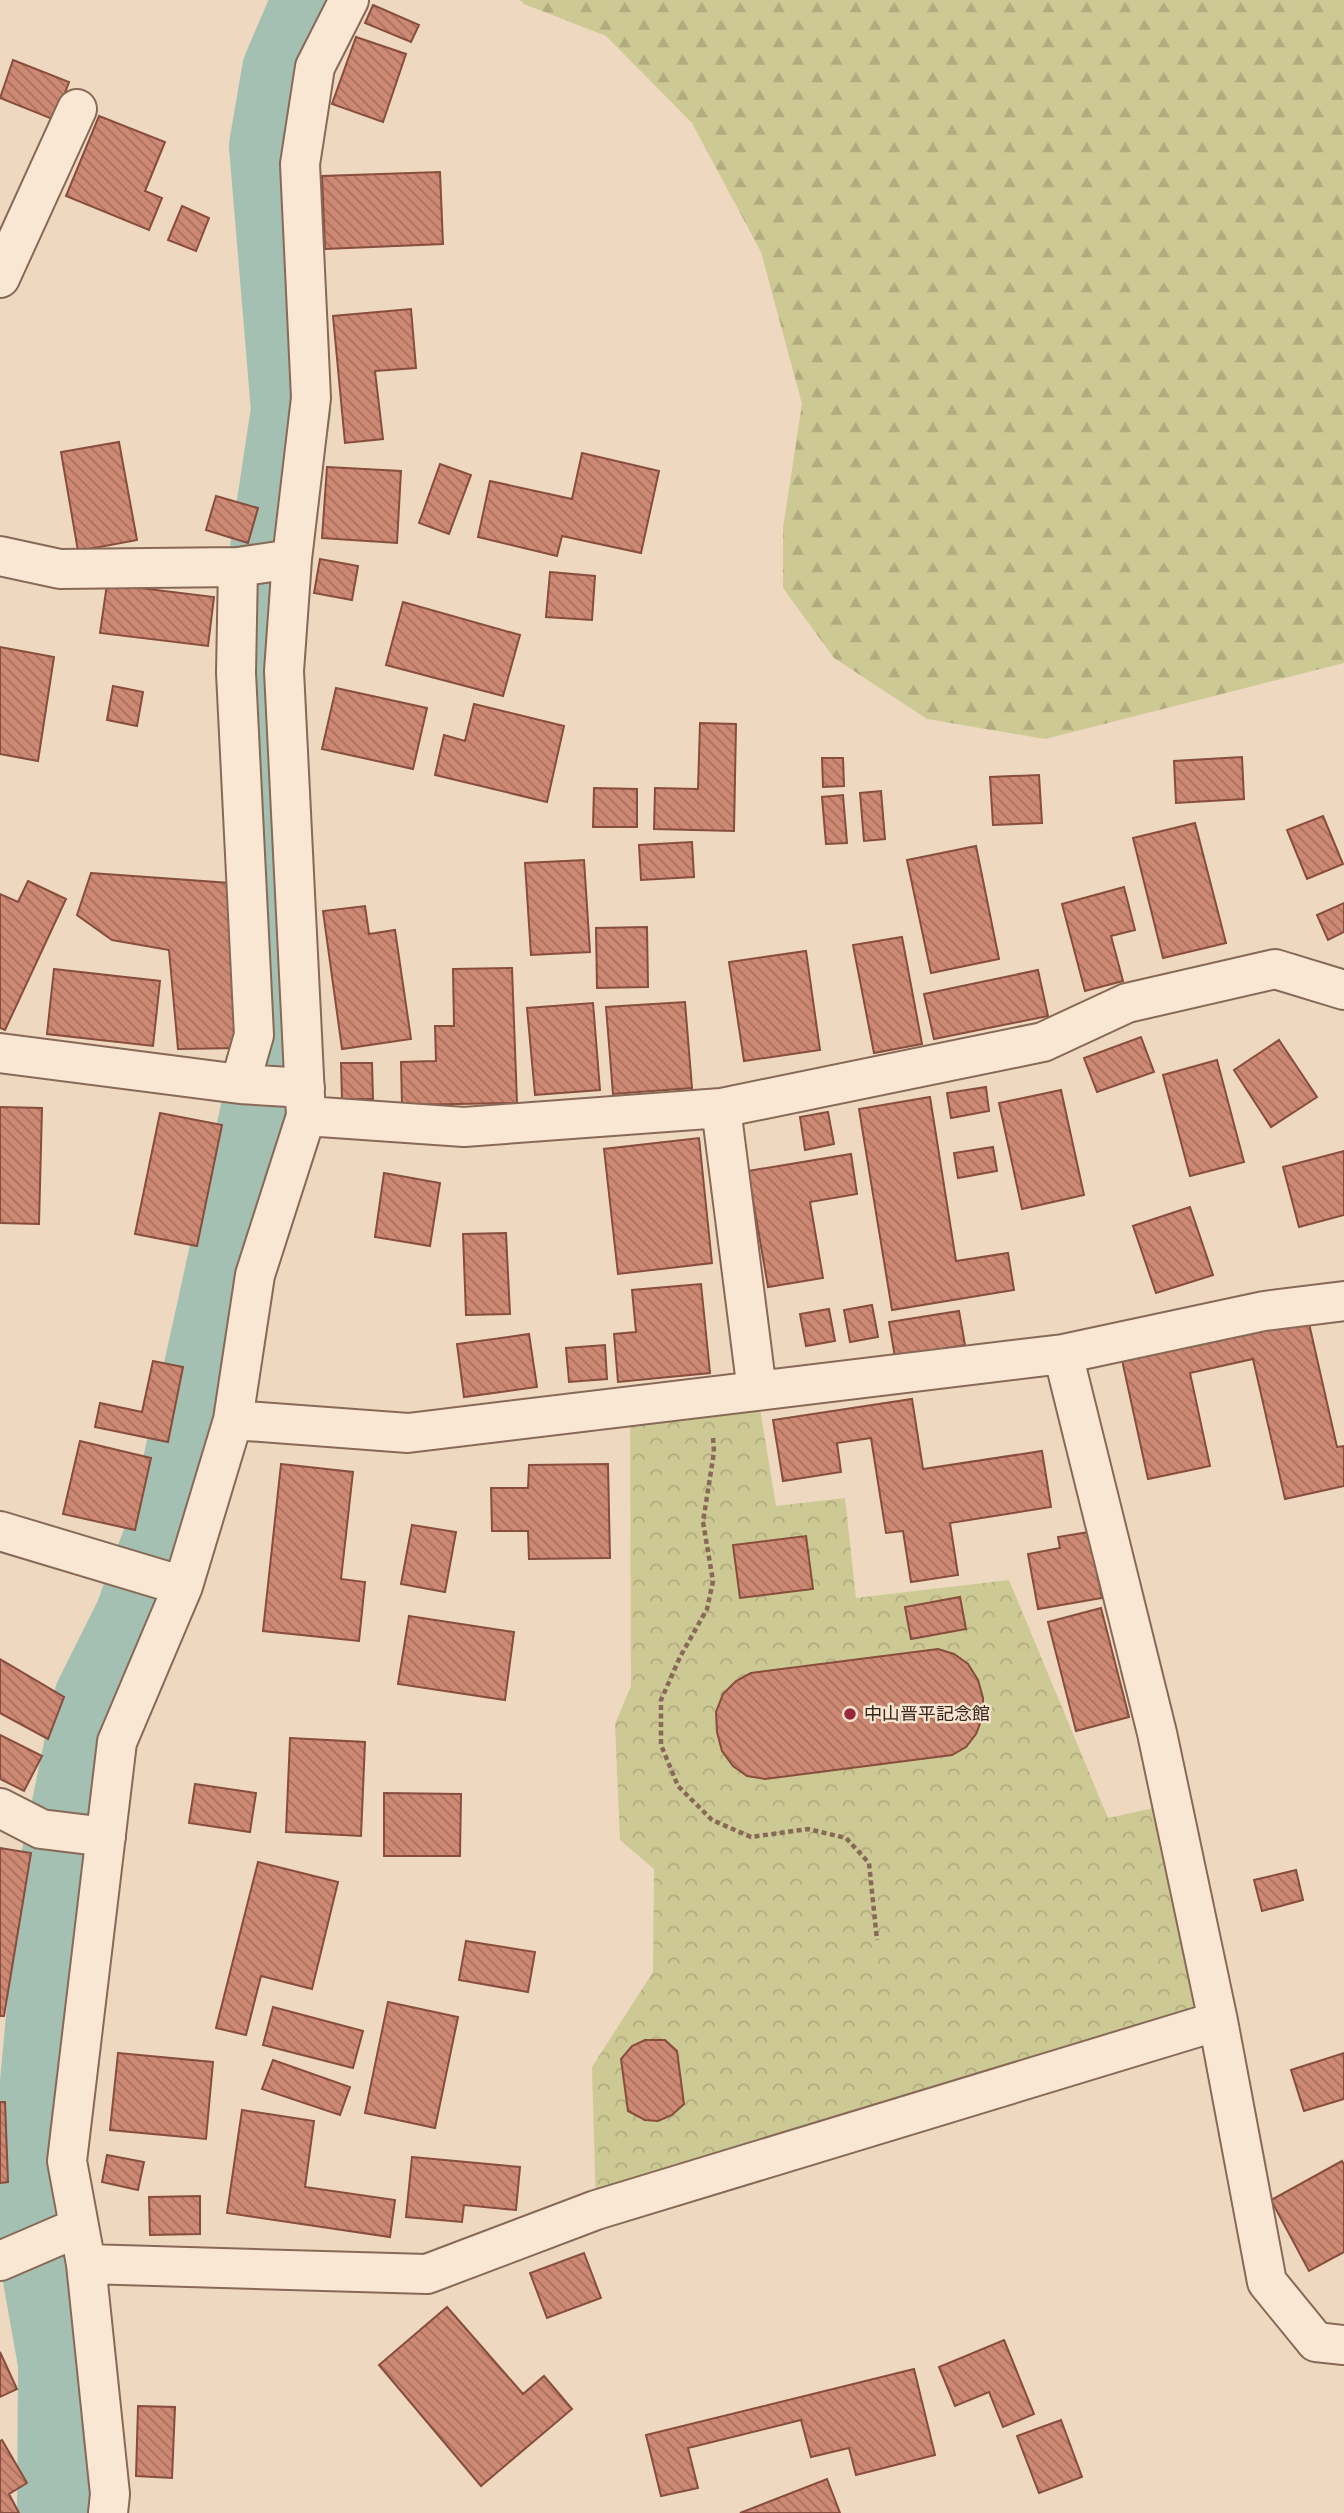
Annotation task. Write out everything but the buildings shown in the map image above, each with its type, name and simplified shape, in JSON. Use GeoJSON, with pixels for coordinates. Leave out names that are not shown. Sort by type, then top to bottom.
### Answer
{"type":"FeatureCollection","features":[{"type":"Feature","properties":{"kind":"street"},"geometry":{"type":"LineString","coordinates":[[108,2513],[110,2494],[80,2240],[67,2161],[117,1742],[183,1586],[233,1420],[255,1275],[304,1098],[284,671],[290,559],[311,398],[300,164],[315,67],[349,0]]}},
{"type":"Feature","properties":{"kind":"street"},"geometry":{"type":"LineString","coordinates":[[0,278],[77,109]]}},
{"type":"Feature","properties":{"kind":"street"},"geometry":{"type":"LineString","coordinates":[[0,556],[60,569],[238,567],[290,559]]}},
{"type":"Feature","properties":{"kind":"street"},"geometry":{"type":"LineString","coordinates":[[238,567],[236,673],[254,1035],[240,1084]]}},
{"type":"Feature","properties":{"kind":"street"},"geometry":{"type":"LineString","coordinates":[[0,1053],[240,1084],[464,1127],[721,1108],[1043,1042],[1127,1003],[1275,969],[1344,990]]}},
{"type":"Feature","properties":{"kind":"street"},"geometry":{"type":"LineString","coordinates":[[721,1108],[757,1391]]}},
{"type":"Feature","properties":{"kind":"street"},"geometry":{"type":"LineString","coordinates":[[233,1420],[408,1433],[1063,1354],[1264,1311],[1344,1301]]}},
{"type":"Feature","properties":{"kind":"street"},"geometry":{"type":"LineString","coordinates":[[1063,1354],[1157,1733],[1218,2021],[1267,2282],[1316,2342],[1344,2345]]}},
{"type":"Feature","properties":{"kind":"street"},"geometry":{"type":"LineString","coordinates":[[0,1531],[183,1586]]}},
{"type":"Feature","properties":{"kind":"street"},"geometry":{"type":"LineString","coordinates":[[0,1808],[41,1829],[104,1837]]}},
{"type":"Feature","properties":{"kind":"street"},"geometry":{"type":"LineString","coordinates":[[3,2260],[80,2240],[426,2274],[596,2210],[1218,2021]]}},
{"type":"Feature","properties":{"kind":"path"},"geometry":{"type":"LineString","coordinates":[[709,1398],[715,1452],[703,1522],[713,1581],[707,1608],[680,1657],[661,1700],[661,1745],[678,1786],[712,1820],[751,1837],[808,1829],[846,1838],[869,1863],[877,1940]]}},
{"type":"Feature","properties":{"kind":"green space"},"geometry":{"type":"Polygon","coordinates":[[[520,0],[1344,0],[1344,663],[1045,739],[927,719],[834,658],[783,588],[783,528],[802,404],[761,252],[692,123],[606,36],[524,4],[520,0]]]}},
{"type":"Feature","properties":{"kind":"green space"},"geometry":{"type":"Polygon","coordinates":[[[757,1391],[776,1506],[845,1498],[856,1598],[1009,1580],[1108,1818],[1172,1804],[1218,2021],[596,2210],[592,2067],[653,1972],[654,1869],[620,1840],[615,1724],[631,1686],[630,1407],[757,1391]]]}},
{"type":"Feature","properties":{"kind":"waterway"},"geometry":{"type":"LineString","coordinates":[[57,2513],[58,2363],[29,2200],[61,1858],[94,1698],[134,1618],[171,1517],[275,1045],[262,736],[264,589],[291,410],[269,146],[282,70],[312,0]]}},
{"type":"Feature","properties":{"kind":"place","name":"中山晋平記念館"},"geometry":{"type":"Point","coordinates":[850,1714]}}]}
